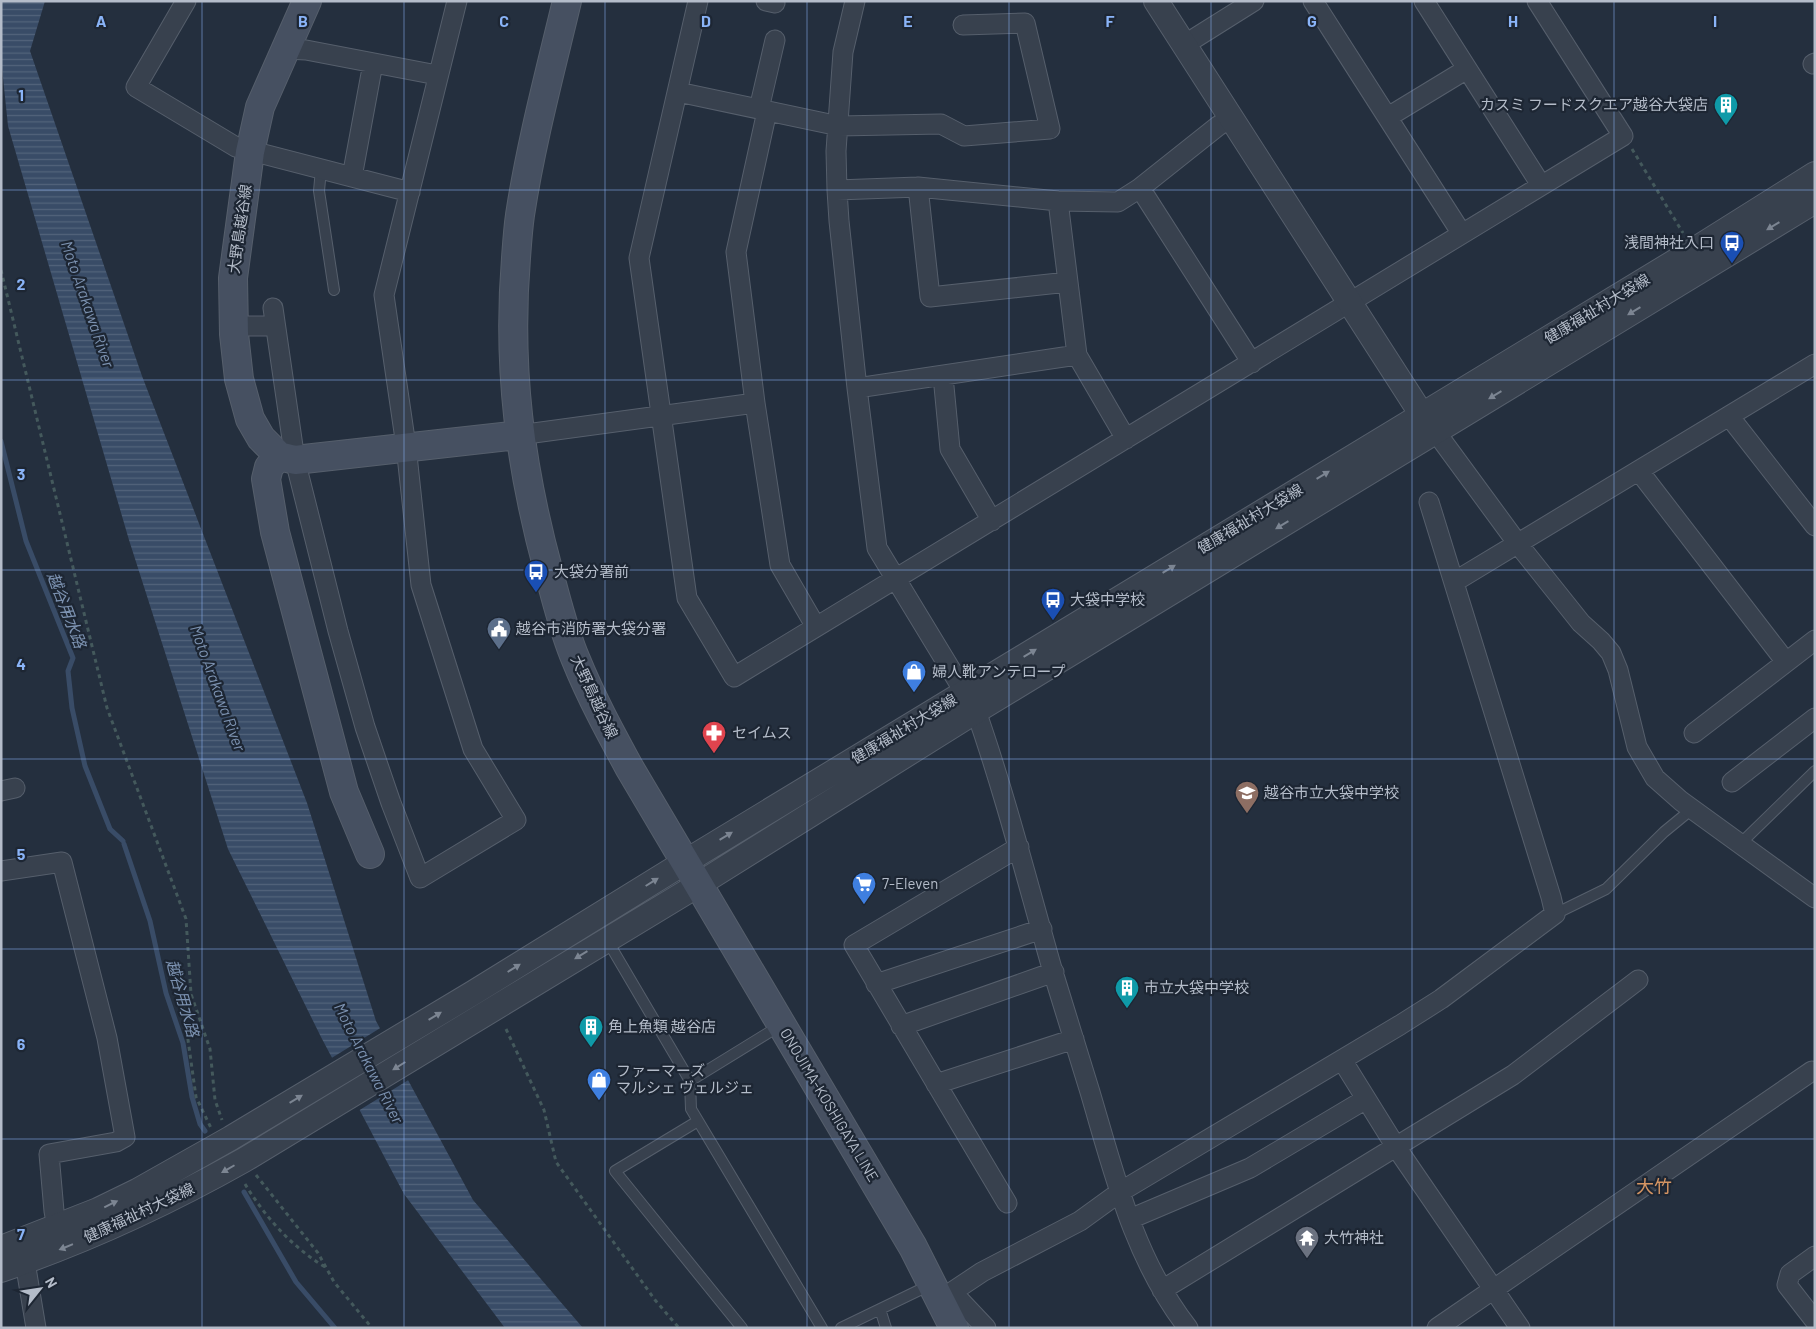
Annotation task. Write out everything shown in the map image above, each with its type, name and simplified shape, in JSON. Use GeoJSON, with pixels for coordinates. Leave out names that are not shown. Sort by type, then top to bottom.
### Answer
{"type":"FeatureCollection","features":[{"type":"Feature","properties":{"kind":"main road","name":"大野島越谷線"},"geometry":{"type":"LineString","coordinates":[[287,458],[261,438],[250,419],[239,379],[234,326],[233,278],[250,152],[260,107],[307,1]]}},
{"type":"Feature","properties":{"kind":"main road","name":"大野島越谷線"},"geometry":{"type":"LineString","coordinates":[[567,1],[539,114],[520,216],[514,282],[512,346],[519,435],[530,496],[544,556],[576,660],[599,711],[629,767],[698,885]]}},
{"type":"Feature","properties":{"kind":"main road"},"geometry":{"type":"LineString","coordinates":[[370,854],[344,792],[275,532],[266,479],[269,467],[287,458],[519,435]]}},
{"type":"Feature","properties":{"kind":"main road","name":"ONOJIMA-KOSHIGAYA LINE"},"geometry":{"type":"LineString","coordinates":[[698,885],[942,1292],[954,1328]]}},
{"type":"Feature","properties":{"kind":"street"},"geometry":{"type":"LineString","coordinates":[[186,1],[136,88],[236,148],[410,192]]}},
{"type":"Feature","properties":{"kind":"street"},"geometry":{"type":"LineString","coordinates":[[234,326],[274,317],[287,458],[336,621],[365,727],[391,803],[420,878],[516,820],[473,749],[421,585],[406,446],[384,295],[437,75],[457,1]]}},
{"type":"Feature","properties":{"kind":"street"},"geometry":{"type":"LineString","coordinates":[[698,1],[639,258],[687,598],[734,677],[898,579],[1623,136],[1537,1]]}},
{"type":"Feature","properties":{"kind":"street"},"geometry":{"type":"LineString","coordinates":[[855,1],[843,52],[836,151],[837,190],[857,388],[877,548],[898,579],[971,702],[1019,847],[1054,972],[1120,1192],[1146,1261],[1162,1290],[1188,1328]]}},
{"type":"Feature","properties":{"kind":"street"},"geometry":{"type":"LineString","coordinates":[[1156,1],[1349,304],[1429,423],[1518,544],[1581,623],[1601,641],[1611,654],[1618,670],[1637,747],[1655,778],[1692,808],[1815,898]]}},
{"type":"Feature","properties":{"kind":"street"},"geometry":{"type":"LineString","coordinates":[[1184,45],[1254,1]]}},
{"type":"Feature","properties":{"kind":"street"},"geometry":{"type":"LineString","coordinates":[[1313,1],[1462,234]]}},
{"type":"Feature","properties":{"kind":"street"},"geometry":{"type":"LineString","coordinates":[[1424,1],[1541,185]]}},
{"type":"Feature","properties":{"kind":"street"},"geometry":{"type":"LineString","coordinates":[[678,92],[839,126],[941,124],[964,136],[1050,129],[1025,23],[962,25]]}},
{"type":"Feature","properties":{"kind":"street"},"geometry":{"type":"LineString","coordinates":[[775,40],[736,252],[755,403],[780,565],[816,627]]}},
{"type":"Feature","properties":{"kind":"street"},"geometry":{"type":"LineString","coordinates":[[285,49],[306,50],[437,75]]}},
{"type":"Feature","properties":{"kind":"street"},"geometry":{"type":"LineString","coordinates":[[352,177],[373,63]]}},
{"type":"Feature","properties":{"kind":"street"},"geometry":{"type":"LineString","coordinates":[[1388,117],[1467,68]]}},
{"type":"Feature","properties":{"kind":"street"},"geometry":{"type":"LineString","coordinates":[[837,190],[918,187],[1058,200],[1118,202],[1140,188],[1218,126],[1231,118]]}},
{"type":"Feature","properties":{"kind":"street","name":"健康福祉村大袋線"},"geometry":{"type":"LineString","coordinates":[[1429,423],[1694,250],[1815,174]]}},
{"type":"Feature","properties":{"kind":"street"},"geometry":{"type":"LineString","coordinates":[[918,187],[930,298],[1068,282]]}},
{"type":"Feature","properties":{"kind":"street"},"geometry":{"type":"LineString","coordinates":[[1140,188],[1252,363]]}},
{"type":"Feature","properties":{"kind":"street"},"geometry":{"type":"LineString","coordinates":[[1058,200],[1077,355],[1126,439]]}},
{"type":"Feature","properties":{"kind":"street","name":"健康福祉村大袋線"},"geometry":{"type":"LineString","coordinates":[[1,1270],[64,1248],[150,1210],[244,1160],[685,862],[971,702],[1429,423],[1815,201]]}},
{"type":"Feature","properties":{"kind":"street"},"geometry":{"type":"LineString","coordinates":[[857,388],[1077,355]]}},
{"type":"Feature","properties":{"kind":"street"},"geometry":{"type":"LineString","coordinates":[[1454,582],[1815,364]]}},
{"type":"Feature","properties":{"kind":"street"},"geometry":{"type":"LineString","coordinates":[[943,376],[950,449],[992,521]]}},
{"type":"Feature","properties":{"kind":"street"},"geometry":{"type":"LineString","coordinates":[[519,435],[755,403]]}},
{"type":"Feature","properties":{"kind":"street"},"geometry":{"type":"LineString","coordinates":[[1729,416],[1815,526]]}},
{"type":"Feature","properties":{"kind":"street"},"geometry":{"type":"LineString","coordinates":[[1639,471],[1786,662]]}},
{"type":"Feature","properties":{"kind":"street"},"geometry":{"type":"LineString","coordinates":[[986,1328],[942,1292],[1080,1221],[1120,1192],[1441,999],[1555,914],[1428,502]]}},
{"type":"Feature","properties":{"kind":"street"},"geometry":{"type":"LineString","coordinates":[[1694,733],[1815,640]]}},
{"type":"Feature","properties":{"kind":"street","name":"健康福祉村大袋線"},"geometry":{"type":"LineString","coordinates":[[1,1248],[57,1228],[137,1191],[221,1133],[254,1124],[479,1003],[607,939],[698,885],[971,702]]}},
{"type":"Feature","properties":{"kind":"street"},"geometry":{"type":"LineString","coordinates":[[1732,782],[1815,718]]}},
{"type":"Feature","properties":{"kind":"street"},"geometry":{"type":"LineString","coordinates":[[1007,1203],[900,1026],[854,945],[1019,847]]}},
{"type":"Feature","properties":{"kind":"street"},"geometry":{"type":"LineString","coordinates":[[1,871],[62,862],[107,1038],[125,1137],[116,1142],[49,1154],[57,1228]]}},
{"type":"Feature","properties":{"kind":"street"},"geometry":{"type":"LineString","coordinates":[[876,984],[1042,929]]}},
{"type":"Feature","properties":{"kind":"street"},"geometry":{"type":"LineString","coordinates":[[900,1026],[1054,972]]}},
{"type":"Feature","properties":{"kind":"street"},"geometry":{"type":"LineString","coordinates":[[1162,1290],[1513,1075],[1638,980]]}},
{"type":"Feature","properties":{"kind":"street"},"geometry":{"type":"LineString","coordinates":[[936,1084],[1074,1039]]}},
{"type":"Feature","properties":{"kind":"street"},"geometry":{"type":"LineString","coordinates":[[1342,1060],[1396,1147],[1520,1328]]}},
{"type":"Feature","properties":{"kind":"street"},"geometry":{"type":"LineString","coordinates":[[1437,1328],[1812,1072]]}},
{"type":"Feature","properties":{"kind":"street"},"geometry":{"type":"LineString","coordinates":[[1130,1219],[1250,1168],[1366,1099]]}},
{"type":"Feature","properties":{"kind":"street"},"geometry":{"type":"LineString","coordinates":[[1815,1256],[1790,1274],[1787,1285],[1815,1321]]}},
{"type":"Feature","properties":{"kind":"street"},"geometry":{"type":"LineString","coordinates":[[25,1262],[36,1328]]}},
{"type":"Feature","properties":{"kind":"lane"},"geometry":{"type":"LineString","coordinates":[[321,169],[319,191],[334,290]]}},
{"type":"Feature","properties":{"kind":"lane"},"geometry":{"type":"LineString","coordinates":[[1740,844],[1815,771]]}},
{"type":"Feature","properties":{"kind":"lane"},"geometry":{"type":"LineString","coordinates":[[1555,914],[1606,889],[1664,832],[1692,808]]}},
{"type":"Feature","properties":{"kind":"lane"},"geometry":{"type":"LineString","coordinates":[[607,939],[690,1081],[691,1110],[822,1328]]}},
{"type":"Feature","properties":{"kind":"lane"},"geometry":{"type":"LineString","coordinates":[[690,1081],[781,1025]]}},
{"type":"Feature","properties":{"kind":"lane"},"geometry":{"type":"LineString","coordinates":[[698,1121],[615,1172],[742,1328]]}},
{"type":"Feature","properties":{"kind":"lane"},"geometry":{"type":"LineString","coordinates":[[841,1328],[880,1309],[942,1292]]}},
{"type":"Feature","properties":{"kind":"lane"},"geometry":{"type":"LineString","coordinates":[[880,1309],[886,1328]]}},
{"type":"Feature","properties":{"kind":"path"},"geometry":{"type":"LineString","coordinates":[[1623,136],[1694,250]]}},
{"type":"Feature","properties":{"kind":"path"},"geometry":{"type":"LineString","coordinates":[[1,270],[107,708],[186,919],[191,994],[210,1048],[215,1100],[222,1121],[221,1133]]}},
{"type":"Feature","properties":{"kind":"path"},"geometry":{"type":"LineString","coordinates":[[191,994],[183,1004],[196,1097],[221,1133]]}},
{"type":"Feature","properties":{"kind":"path"},"geometry":{"type":"LineString","coordinates":[[506,1029],[544,1110],[556,1162],[655,1300],[678,1328]]}},
{"type":"Feature","properties":{"kind":"path"},"geometry":{"type":"LineString","coordinates":[[244,1160],[318,1253],[334,1282],[372,1328]]}},
{"type":"Feature","properties":{"kind":"path"},"geometry":{"type":"LineString","coordinates":[[244,1184],[289,1240],[306,1256],[326,1267]]}},
{"type":"Feature","properties":{"kind":"water","name":"Moto Arakawa River"},"geometry":{"type":"Polygon","coordinates":[[[1,1],[45,1],[30,51],[142,376],[307,803],[376,1021],[473,1200],[583,1328],[505,1328],[404,1194],[321,1037],[228,849],[129,540],[8,126],[1,58],[1,1]]]}},
{"type":"Feature","properties":{"kind":"pier"},"geometry":{"type":"Polygon","coordinates":[[[382,1027],[410,1079],[358,1111],[330,1059],[382,1027]]]}},
{"type":"Feature","properties":{"kind":"waterway","name":"越谷用水路"},"geometry":{"type":"LineString","coordinates":[[1,441],[26,541],[73,658],[68,671],[72,708],[85,766],[110,829],[123,841]]}},
{"type":"Feature","properties":{"kind":"waterway","name":"越谷用水路"},"geometry":{"type":"LineString","coordinates":[[124,844],[150,921],[166,993],[183,1043],[192,1097],[200,1124],[205,1131]]}},
{"type":"Feature","properties":{"kind":"waterway","name":"越谷用水路"},"geometry":{"type":"LineString","coordinates":[[244,1192],[296,1282],[335,1328]]}},
{"type":"Feature","properties":{"kind":"place","name":"カスミ フードスクエア越谷大袋店"},"geometry":{"type":"Point","coordinates":[1726,126]}},
{"type":"Feature","properties":{"kind":"place","name":"浅間神社入口"},"geometry":{"type":"Point","coordinates":[1732,264]}},
{"type":"Feature","properties":{"kind":"place","name":"大袋分署前"},"geometry":{"type":"Point","coordinates":[536,593]}},
{"type":"Feature","properties":{"kind":"place","name":"大袋中学校"},"geometry":{"type":"Point","coordinates":[1053,621]}},
{"type":"Feature","properties":{"kind":"place","name":"越谷市消防署大袋分署"},"geometry":{"type":"Point","coordinates":[499,650]}},
{"type":"Feature","properties":{"kind":"place","name":"婦人靴アンテロープ"},"geometry":{"type":"Point","coordinates":[914,693]}},
{"type":"Feature","properties":{"kind":"place","name":"セイムス"},"geometry":{"type":"Point","coordinates":[714,754]}},
{"type":"Feature","properties":{"kind":"place","name":"越谷市立大袋中学校"},"geometry":{"type":"Point","coordinates":[1247,814]}},
{"type":"Feature","properties":{"kind":"place","name":"7-Eleven"},"geometry":{"type":"Point","coordinates":[864,905]}},
{"type":"Feature","properties":{"kind":"place","name":"市立大袋中学校"},"geometry":{"type":"Point","coordinates":[1127,1009]}},
{"type":"Feature","properties":{"kind":"place","name":"角上魚類 越谷店"},"geometry":{"type":"Point","coordinates":[591,1048]}},
{"type":"Feature","properties":{"kind":"place","name":"ファーマーズ マルシェ ヴェルジェ"},"geometry":{"type":"Point","coordinates":[599,1101]}},
{"type":"Feature","properties":{"kind":"place","name":"大竹神社"},"geometry":{"type":"Point","coordinates":[1307,1259]}},
{"type":"Feature","properties":{"kind":"district","name":"大竹"},"geometry":{"type":"Point","coordinates":[1654,1187]}}]}
